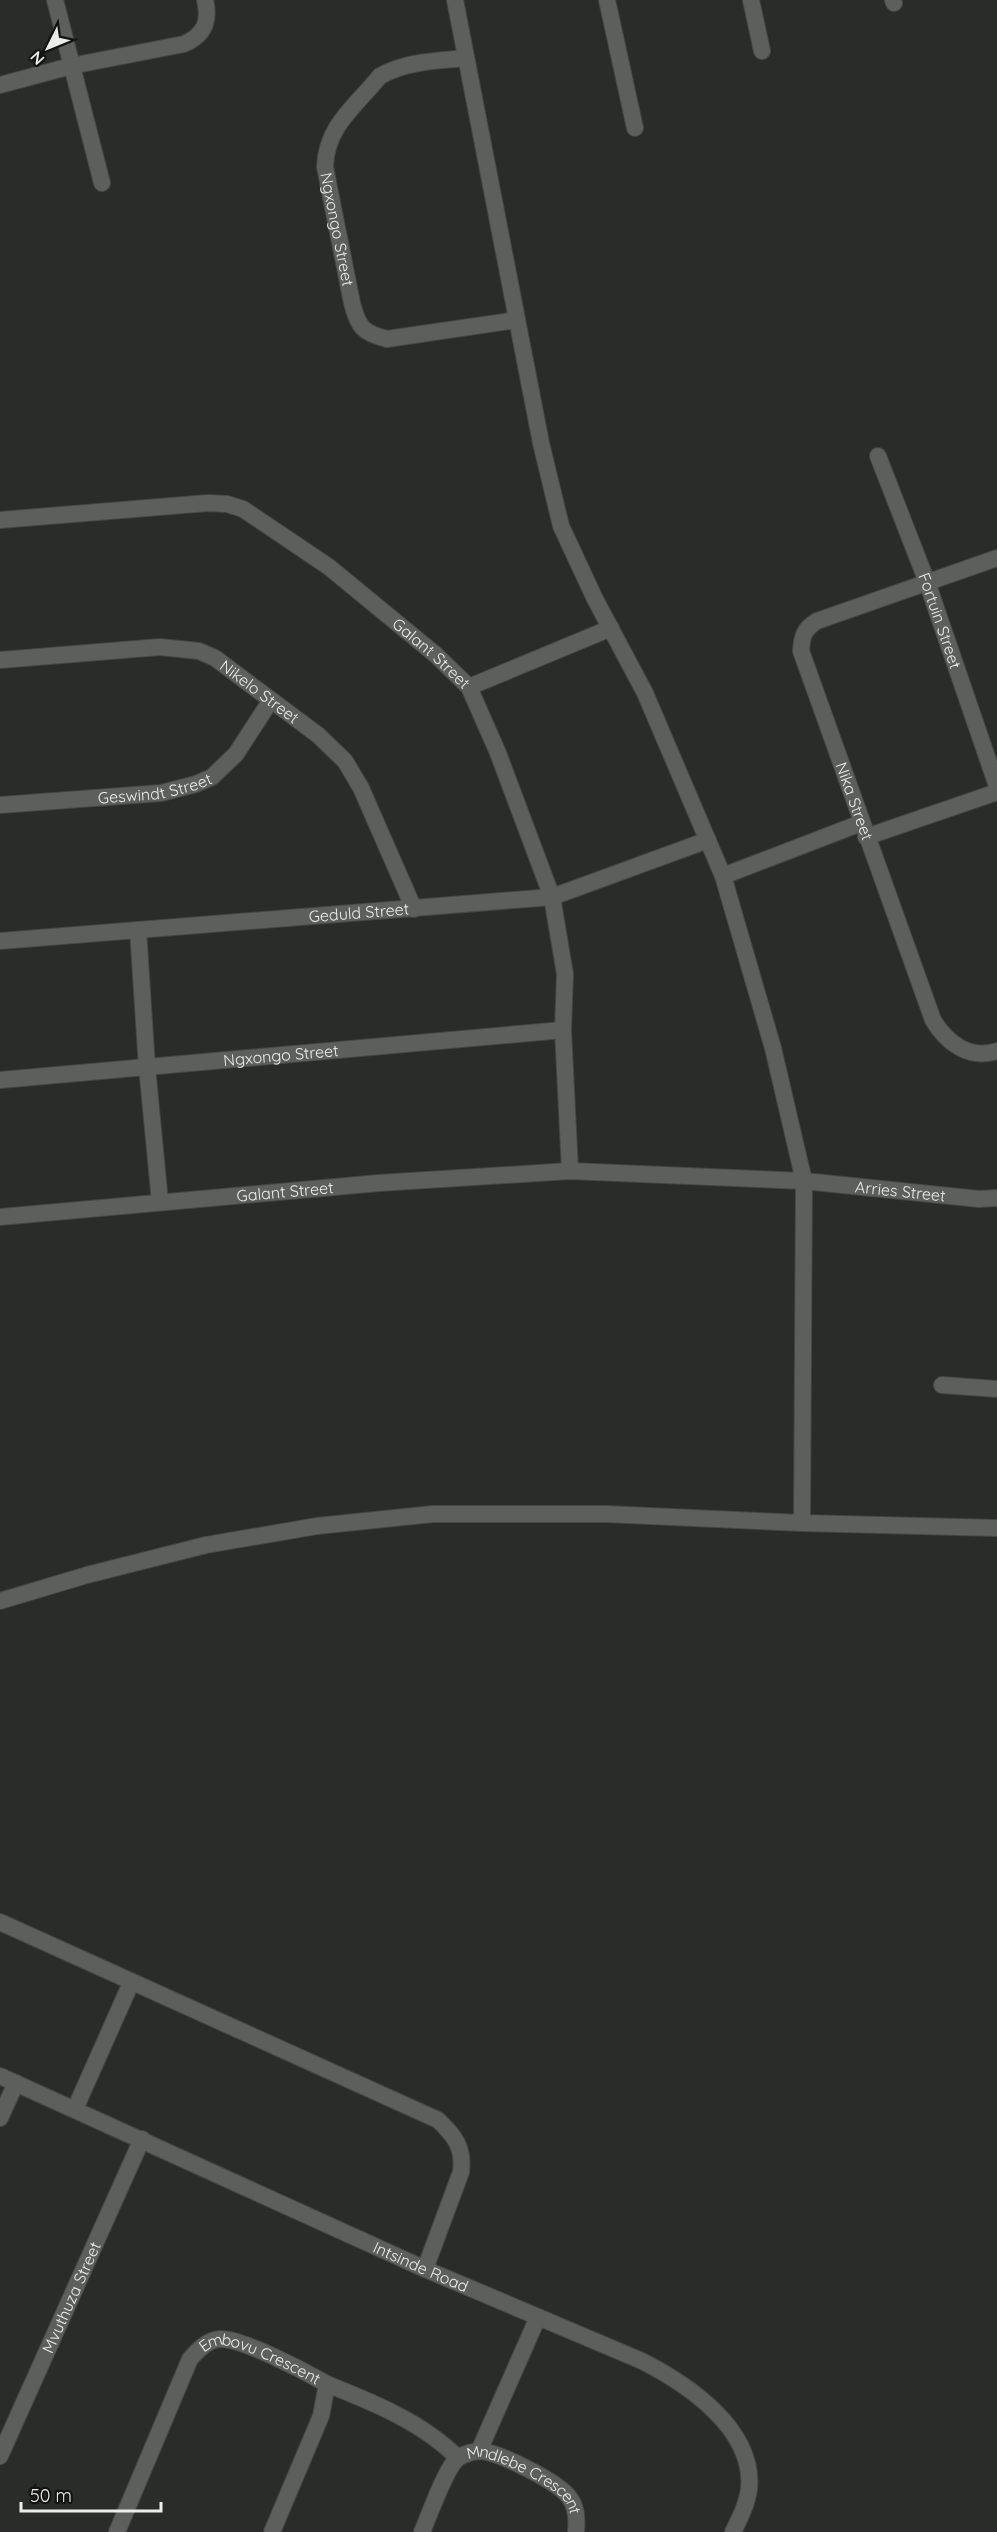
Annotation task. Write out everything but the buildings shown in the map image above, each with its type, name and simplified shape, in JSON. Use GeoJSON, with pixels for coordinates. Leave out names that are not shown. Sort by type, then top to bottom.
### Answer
{"type":"FeatureCollection","features":[{"type":"Feature","properties":{"kind":"street"},"geometry":{"type":"LineString","coordinates":[[55,0],[102,183]]}},
{"type":"Feature","properties":{"kind":"street"},"geometry":{"type":"LineString","coordinates":[[455,0],[551,491],[561,526],[584,577],[645,693],[723,876],[773,1048],[804,1181],[802,1523]]}},
{"type":"Feature","properties":{"kind":"street"},"geometry":{"type":"LineString","coordinates":[[607,0],[635,128]]}},
{"type":"Feature","properties":{"kind":"street"},"geometry":{"type":"LineString","coordinates":[[751,0],[762,51]]}},
{"type":"Feature","properties":{"kind":"street"},"geometry":{"type":"LineString","coordinates":[[0,85],[71,66],[184,44],[194,40],[204,29],[206,6]]}},
{"type":"Feature","properties":{"kind":"street","name":"Ngxongo Street"},"geometry":{"type":"LineString","coordinates":[[466,58],[410,64],[380,76],[330,138],[325,167],[352,303],[357,321],[363,329],[387,339],[518,320]]}},
{"type":"Feature","properties":{"kind":"street","name":"Fortuin Street"},"geometry":{"type":"LineString","coordinates":[[878,456],[927,582],[997,786]]}},
{"type":"Feature","properties":{"kind":"street","name":"Galant Street"},"geometry":{"type":"LineString","coordinates":[[0,520],[208,503],[227,504],[243,509],[338,574],[428,648],[469,687],[498,753],[552,897],[565,974],[563,1030],[570,1171]]}},
{"type":"Feature","properties":{"kind":"street"},"geometry":{"type":"LineString","coordinates":[[927,582],[997,558]]}},
{"type":"Feature","properties":{"kind":"street","name":"Nika Street"},"geometry":{"type":"LineString","coordinates":[[927,582],[818,621],[808,627],[803,634],[801,651],[933,1020],[942,1035],[958,1048],[974,1054],[997,1051]]}},
{"type":"Feature","properties":{"kind":"street"},"geometry":{"type":"LineString","coordinates":[[469,687],[611,628]]}},
{"type":"Feature","properties":{"kind":"street","name":"Nikelo Street"},"geometry":{"type":"LineString","coordinates":[[0,660],[160,647],[199,651],[215,658],[318,735],[345,761],[361,788],[414,909]]}},
{"type":"Feature","properties":{"kind":"street","name":"Geswindt Street"},"geometry":{"type":"LineString","coordinates":[[0,805],[161,793],[196,784],[212,777],[236,754],[271,699]]}},
{"type":"Feature","properties":{"kind":"street"},"geometry":{"type":"LineString","coordinates":[[723,876],[864,830],[997,792]]}},
{"type":"Feature","properties":{"kind":"street","name":"Geduld Street"},"geometry":{"type":"LineString","coordinates":[[0,941],[552,897],[708,840]]}},
{"type":"Feature","properties":{"kind":"street"},"geometry":{"type":"LineString","coordinates":[[138,930],[147,1067],[160,1202]]}},
{"type":"Feature","properties":{"kind":"street","name":"Ngxongo Street"},"geometry":{"type":"LineString","coordinates":[[0,1080],[563,1030]]}},
{"type":"Feature","properties":{"kind":"street","name":"Galant Street"},"geometry":{"type":"LineString","coordinates":[[0,1217],[391,1183],[570,1171],[804,1181]]}},
{"type":"Feature","properties":{"kind":"street","name":"Arries Street"},"geometry":{"type":"LineString","coordinates":[[804,1181],[997,1198]]}},
{"type":"Feature","properties":{"kind":"street"},"geometry":{"type":"LineString","coordinates":[[942,1385],[997,1389]]}},
{"type":"Feature","properties":{"kind":"street"},"geometry":{"type":"LineString","coordinates":[[0,1601],[87,1575],[206,1545],[317,1526],[422,1515],[606,1514],[802,1523],[997,1528]]}},
{"type":"Feature","properties":{"kind":"street"},"geometry":{"type":"LineString","coordinates":[[1,1928],[438,2120],[451,2132],[459,2144],[463,2159],[461,2172],[424,2269]]}},
{"type":"Feature","properties":{"kind":"street"},"geometry":{"type":"LineString","coordinates":[[75,2109],[130,1983]]}},
{"type":"Feature","properties":{"kind":"street","name":"Intsinde Road"},"geometry":{"type":"LineString","coordinates":[[0,2076],[424,2269],[642,2361],[669,2375],[694,2392],[712,2409],[731,2430],[742,2451],[748,2471],[749,2488],[734,2532]]}},
{"type":"Feature","properties":{"kind":"street"},"geometry":{"type":"LineString","coordinates":[[0,2118],[16,2084]]}},
{"type":"Feature","properties":{"kind":"street","name":"Mvuthuza Street"},"geometry":{"type":"LineString","coordinates":[[0,2456],[142,2139]]}},
{"type":"Feature","properties":{"kind":"street"},"geometry":{"type":"LineString","coordinates":[[479,2451],[538,2317]]}},
{"type":"Feature","properties":{"kind":"street","name":"Embovu Crescent"},"geometry":{"type":"LineString","coordinates":[[117,2532],[190,2359],[198,2350],[220,2339],[274,2356],[327,2384],[321,2416],[272,2532]]}},
{"type":"Feature","properties":{"kind":"street"},"geometry":{"type":"LineString","coordinates":[[327,2384],[405,2420],[429,2434],[458,2458]]}},
{"type":"Feature","properties":{"kind":"street","name":"Mndlebe Crescent"},"geometry":{"type":"LineString","coordinates":[[422,2532],[447,2476],[458,2458],[479,2451],[514,2462],[558,2487],[569,2496],[575,2509],[576,2532]]}}]}
